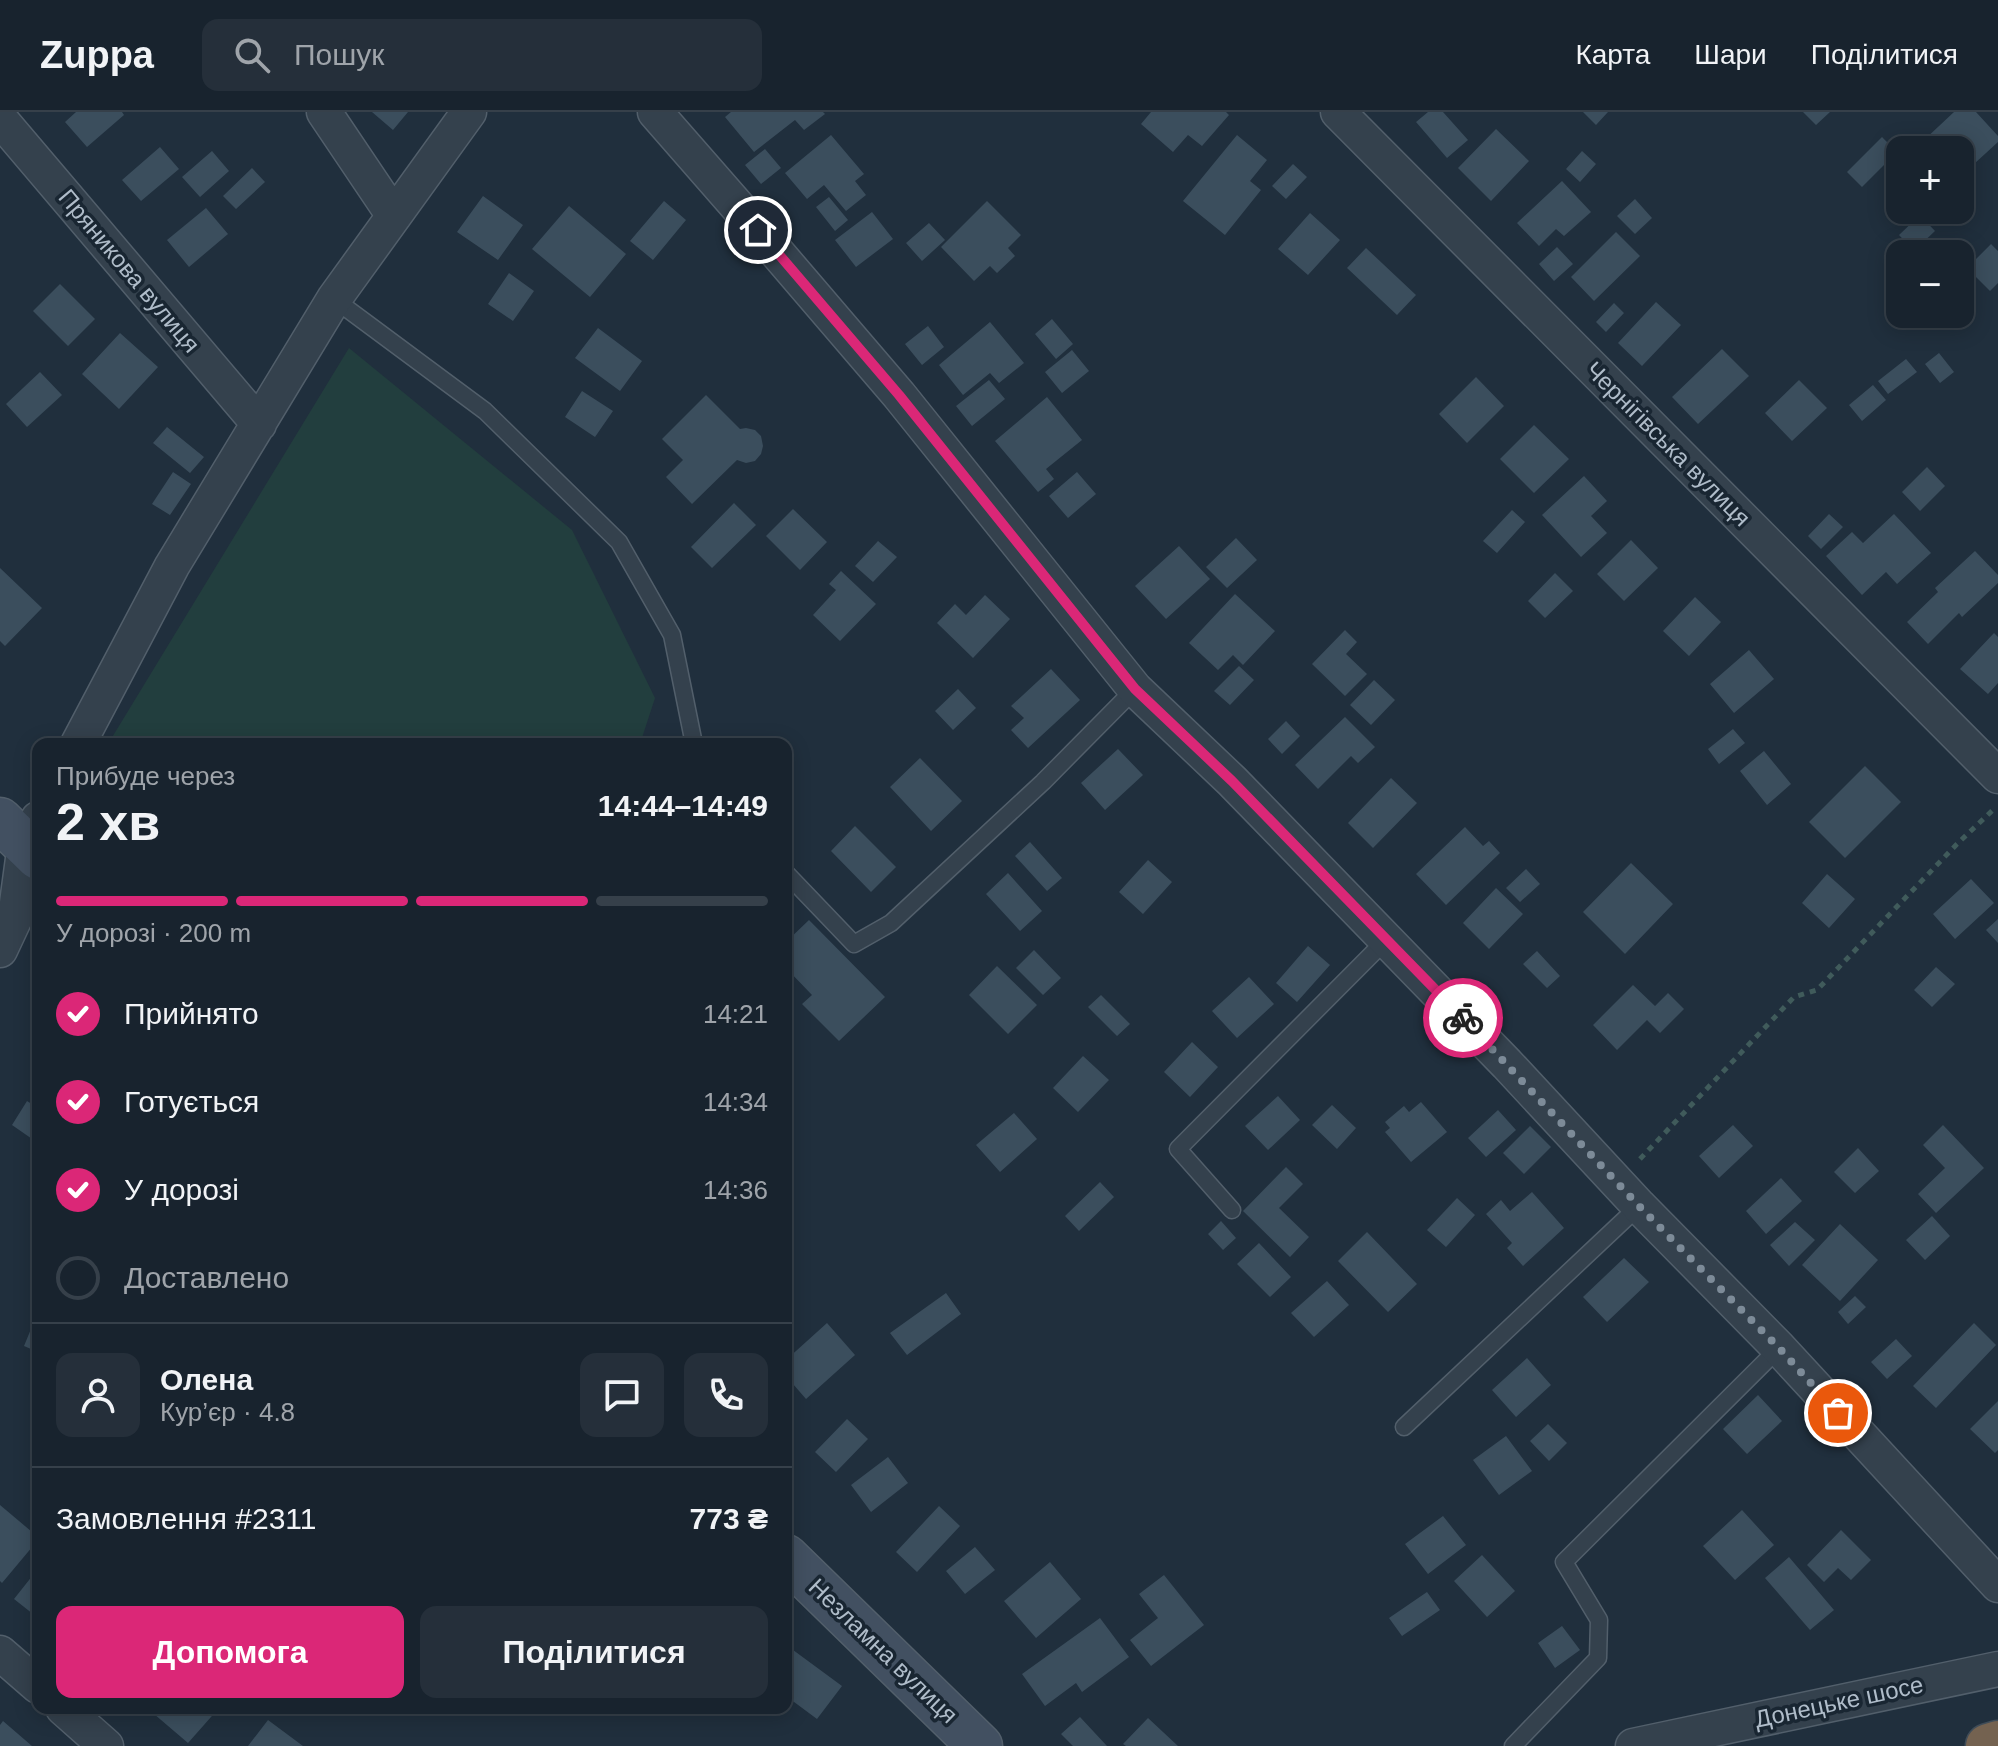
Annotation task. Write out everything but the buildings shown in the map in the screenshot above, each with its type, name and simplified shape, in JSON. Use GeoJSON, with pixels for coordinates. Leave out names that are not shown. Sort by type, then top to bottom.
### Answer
{"type":"FeatureCollection","features":[{"type":"Feature","properties":{"kind":"highway"},"geometry":{"type":"LineString","coordinates":[[1988,1746],[1998,1743]]}},
{"type":"Feature","properties":{"kind":"street"},"geometry":{"type":"LineString","coordinates":[[324,112],[394,216]]}},
{"type":"Feature","properties":{"kind":"street"},"geometry":{"type":"LineString","coordinates":[[81,738],[172,566],[334,299],[469,112]]}},
{"type":"Feature","properties":{"kind":"street"},"geometry":{"type":"LineString","coordinates":[[655,112],[899,395],[1135,689],[1232,781],[1387,939],[1628,1195],[1779,1348],[1998,1585]]}},
{"type":"Feature","properties":{"kind":"street","name":"Чернігівська вулиця"},"geometry":{"type":"LineString","coordinates":[[1338,112],[1998,776]]}},
{"type":"Feature","properties":{"kind":"street","name":"Пряникова вулиця"},"geometry":{"type":"LineString","coordinates":[[0,119],[259,424]]}},
{"type":"Feature","properties":{"kind":"street"},"geometry":{"type":"LineString","coordinates":[[0,950],[15,918],[25,835]]}},
{"type":"Feature","properties":{"kind":"street","name":"Незламна вулиця"},"geometry":{"type":"LineString","coordinates":[[792,1563],[980,1746]]}},
{"type":"Feature","properties":{"kind":"street"},"geometry":{"type":"LineString","coordinates":[[0,1653],[32,1681]]}},
{"type":"Feature","properties":{"kind":"street","name":"Донецьке шосе"},"geometry":{"type":"LineString","coordinates":[[1633,1746],[1998,1669]]}},
{"type":"Feature","properties":{"kind":"street"},"geometry":{"type":"LineString","coordinates":[[70,1714],[106,1746]]}},
{"type":"Feature","properties":{"kind":"lane"},"geometry":{"type":"LineString","coordinates":[[334,299],[485,411],[619,542],[672,635],[693,738]]}},
{"type":"Feature","properties":{"kind":"lane"},"geometry":{"type":"LineString","coordinates":[[792,879],[854,944],[891,923],[1043,782],[1135,689]]}},
{"type":"Feature","properties":{"kind":"lane"},"geometry":{"type":"LineString","coordinates":[[1232,1210],[1178,1149],[1387,939]]}},
{"type":"Feature","properties":{"kind":"lane"},"geometry":{"type":"LineString","coordinates":[[1404,1427],[1628,1195]]}},
{"type":"Feature","properties":{"kind":"lane"},"geometry":{"type":"LineString","coordinates":[[1513,1746],[1598,1658],[1599,1620],[1564,1562],[1779,1348]]}},
{"type":"Feature","properties":{"kind":"path"},"geometry":{"type":"LineString","coordinates":[[1628,1195],[1794,997],[1817,990],[1998,804]]}},
{"type":"Feature","properties":{"kind":"green space"},"geometry":{"type":"Polygon","coordinates":[[[349,348],[572,530],[655,698],[642,738],[112,738],[349,348]]]}},
{"type":"Feature","properties":{"kind":"way so far"},"geometry":{"type":"LineString","coordinates":[[1463,1018],[1838,1413]]}},
{"type":"Feature","properties":{"kind":"route"},"geometry":{"type":"LineString","coordinates":[[758,230],[899,395],[1135,689],[1232,781],[1463,1018]]}}]}
